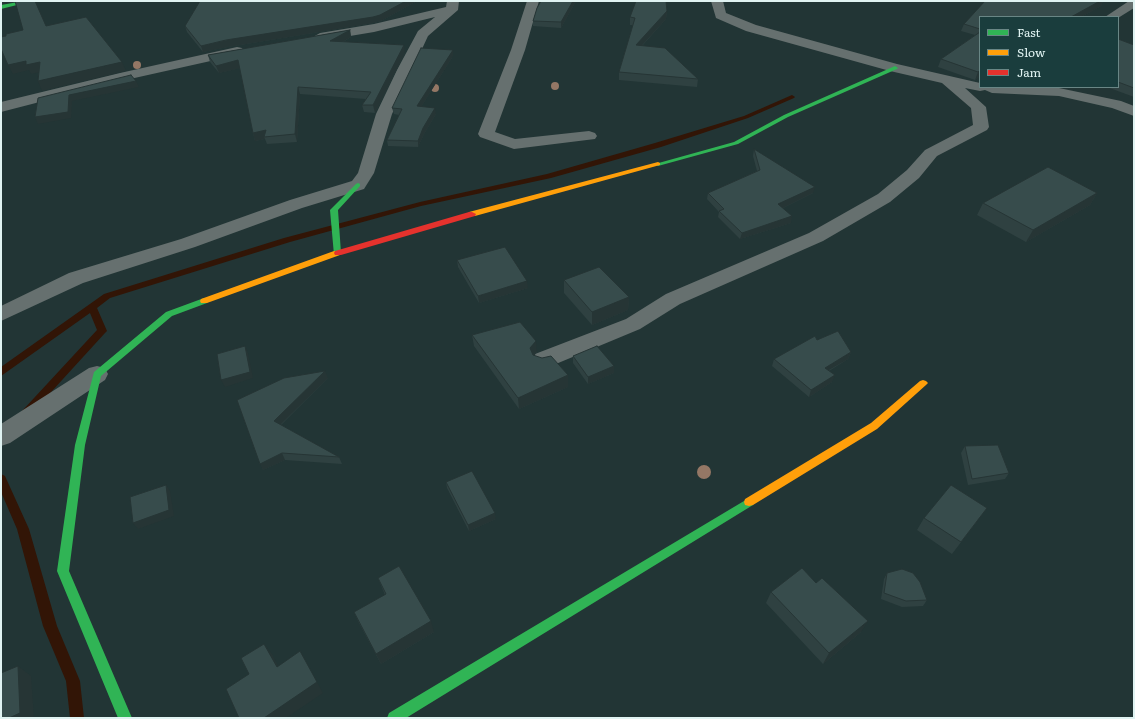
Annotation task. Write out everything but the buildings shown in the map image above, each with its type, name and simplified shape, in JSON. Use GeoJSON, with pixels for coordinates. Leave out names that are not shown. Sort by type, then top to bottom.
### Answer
{"type":"FeatureCollection","features":[{"type":"Feature","properties":{"kind":"street"},"geometry":{"type":"LineString","coordinates":[[1,7],[31,1]]}},
{"type":"Feature","properties":{"kind":"street"},"geometry":{"type":"LineString","coordinates":[[533,1],[518,50],[486,134],[514,144],[589,136]]}},
{"type":"Feature","properties":{"kind":"street"},"geometry":{"type":"LineString","coordinates":[[717,1],[720,15],[751,28],[895,68],[948,81],[979,87]]}},
{"type":"Feature","properties":{"kind":"street"},"geometry":{"type":"LineString","coordinates":[[1113,16],[1134,3]]}},
{"type":"Feature","properties":{"kind":"street"},"geometry":{"type":"LineString","coordinates":[[338,253],[334,210],[358,185],[366,173],[384,114],[423,34],[452,6]]}},
{"type":"Feature","properties":{"kind":"street"},"geometry":{"type":"LineString","coordinates":[[305,39],[374,28],[452,6]]}},
{"type":"Feature","properties":{"kind":"street"},"geometry":{"type":"LineString","coordinates":[[1,107],[120,76],[251,48]]}},
{"type":"Feature","properties":{"kind":"street"},"geometry":{"type":"LineString","coordinates":[[1,436],[97,374],[169,314],[338,253],[497,207],[736,143],[786,116],[895,68]]}},
{"type":"Feature","properties":{"kind":"street"},"geometry":{"type":"LineString","coordinates":[[543,360],[633,324],[673,299],[816,237],[884,198],[913,174],[931,153],[981,127],[978,107],[948,81]]}},
{"type":"Feature","properties":{"kind":"street"},"geometry":{"type":"LineString","coordinates":[[987,88],[1059,92],[1116,104],[1134,111]]}},
{"type":"Feature","properties":{"kind":"street"},"geometry":{"type":"LineString","coordinates":[[1,314],[76,278],[188,243],[296,204],[358,185]]}},
{"type":"Feature","properties":{"kind":"street"},"geometry":{"type":"LineString","coordinates":[[97,374],[80,445],[63,571],[125,718]]}},
{"type":"Feature","properties":{"kind":"street"},"geometry":{"type":"LineString","coordinates":[[394,718],[874,426],[923,383]]}},
{"type":"Feature","properties":{"kind":"waterway"},"geometry":{"type":"LineString","coordinates":[[1,372],[107,296],[287,240],[420,204],[548,176],[658,145],[746,117],[792,97]]}},
{"type":"Feature","properties":{"kind":"waterway"},"geometry":{"type":"LineString","coordinates":[[27,411],[102,331],[92,307]]}},
{"type":"Feature","properties":{"kind":"waterway"},"geometry":{"type":"LineString","coordinates":[[1,479],[23,529],[50,626],[73,681],[77,718]]}},
{"type":"Feature","properties":{"kind":"traffic: fast"},"geometry":{"type":"LineString","coordinates":[[1,7],[31,1]]}},
{"type":"Feature","properties":{"kind":"traffic: fast"},"geometry":{"type":"LineString","coordinates":[[658,164],[736,143],[786,116],[895,68]]}},
{"type":"Feature","properties":{"kind":"traffic: fast"},"geometry":{"type":"LineString","coordinates":[[337,253],[334,210],[358,185]]}},
{"type":"Feature","properties":{"kind":"traffic: fast"},"geometry":{"type":"LineString","coordinates":[[125,718],[63,571],[80,445],[97,374],[169,314],[204,301]]}},
{"type":"Feature","properties":{"kind":"traffic: fast"},"geometry":{"type":"LineString","coordinates":[[394,718],[749,502]]}},
{"type":"Feature","properties":{"kind":"traffic: slow"},"geometry":{"type":"LineString","coordinates":[[472,214],[658,164]]}},
{"type":"Feature","properties":{"kind":"traffic: slow"},"geometry":{"type":"LineString","coordinates":[[204,301],[337,253]]}},
{"type":"Feature","properties":{"kind":"traffic: slow"},"geometry":{"type":"LineString","coordinates":[[749,502],[874,426],[923,383]]}},
{"type":"Feature","properties":{"kind":"traffic: jam"},"geometry":{"type":"LineString","coordinates":[[338,253],[472,214]]}}]}
